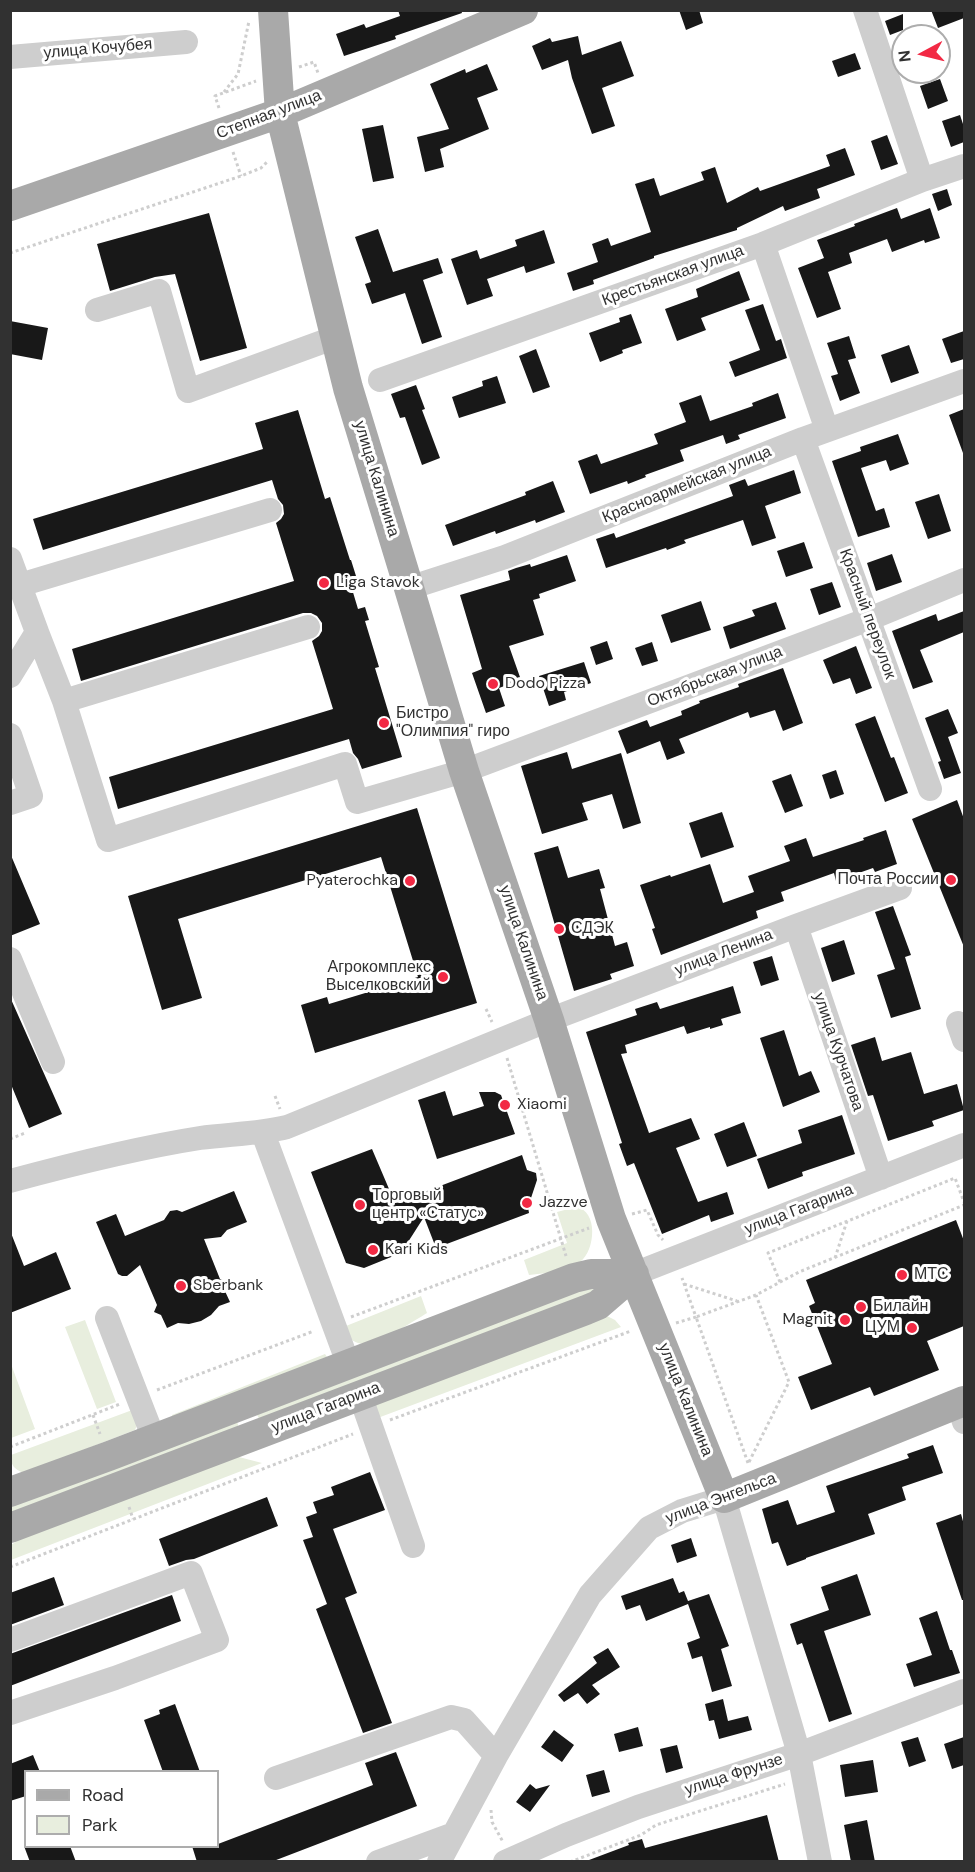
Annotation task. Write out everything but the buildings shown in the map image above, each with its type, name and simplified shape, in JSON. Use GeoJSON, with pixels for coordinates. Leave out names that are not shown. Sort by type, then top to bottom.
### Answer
{"type":"FeatureCollection","features":[{"type":"Feature","properties":{"kind":"main road","name":"улица Калинина"},"geometry":{"type":"LineString","coordinates":[[273,10],[280,113],[348,388],[464,771],[549,1020],[611,1219],[724,1498]]}},
{"type":"Feature","properties":{"kind":"main road","name":"Степная улица"},"geometry":{"type":"LineString","coordinates":[[10,206],[280,113],[523,10]]}},
{"type":"Feature","properties":{"kind":"main road","name":"улица Гагарина"},"geometry":{"type":"LineString","coordinates":[[12,1487],[154,1438],[574,1278],[591,1274],[634,1274]]}},
{"type":"Feature","properties":{"kind":"main road","name":"улица Гагарина"},"geometry":{"type":"LineString","coordinates":[[10,1528],[598,1305],[634,1274]]}},
{"type":"Feature","properties":{"kind":"main road"},"geometry":{"type":"LineString","coordinates":[[242,1404],[256,1435]]}},
{"type":"Feature","properties":{"kind":"main road","name":"улица Энгельса"},"geometry":{"type":"LineString","coordinates":[[724,1498],[962,1409]]}},
{"type":"Feature","properties":{"kind":"street"},"geometry":{"type":"LineString","coordinates":[[866,10],[922,180]]}},
{"type":"Feature","properties":{"kind":"street","name":"улица Кочубея"},"geometry":{"type":"LineString","coordinates":[[10,57],[186,42]]}},
{"type":"Feature","properties":{"kind":"street","name":"Крестьянская улица"},"geometry":{"type":"LineString","coordinates":[[380,380],[763,244],[922,180],[964,166]]}},
{"type":"Feature","properties":{"kind":"street"},"geometry":{"type":"LineString","coordinates":[[763,244],[827,430]]}},
{"type":"Feature","properties":{"kind":"street"},"geometry":{"type":"LineString","coordinates":[[97,310],[159,291],[188,391],[336,336]]}},
{"type":"Feature","properties":{"kind":"street","name":"Красноармейская улица"},"geometry":{"type":"LineString","coordinates":[[409,588],[505,557],[803,439],[964,381]]}},
{"type":"Feature","properties":{"kind":"street","name":"Красный переулок"},"geometry":{"type":"LineString","coordinates":[[803,439],[930,789]]}},
{"type":"Feature","properties":{"kind":"street"},"geometry":{"type":"LineString","coordinates":[[20,585],[270,510]]}},
{"type":"Feature","properties":{"kind":"street"},"geometry":{"type":"LineString","coordinates":[[10,559],[64,701],[308,627]]}},
{"type":"Feature","properties":{"kind":"street","name":"Октябрьская улица"},"geometry":{"type":"LineString","coordinates":[[64,701],[108,840],[345,764],[357,802],[464,771],[869,619],[964,579]]}},
{"type":"Feature","properties":{"kind":"street"},"geometry":{"type":"LineString","coordinates":[[10,676],[37,632]]}},
{"type":"Feature","properties":{"kind":"street"},"geometry":{"type":"LineString","coordinates":[[10,735],[31,795],[10,803]]}},
{"type":"Feature","properties":{"kind":"street","name":"улица Ленина"},"geometry":{"type":"LineString","coordinates":[[10,1181],[71,1164],[151,1147],[202,1138],[263,1133],[287,1127],[549,1020],[900,888]]}},
{"type":"Feature","properties":{"kind":"street","name":"улица Курчатова"},"geometry":{"type":"LineString","coordinates":[[796,926],[881,1178]]}},
{"type":"Feature","properties":{"kind":"street"},"geometry":{"type":"LineString","coordinates":[[10,959],[52,1062]]}},
{"type":"Feature","properties":{"kind":"street"},"geometry":{"type":"LineString","coordinates":[[263,1133],[348,1363]]}},
{"type":"Feature","properties":{"kind":"street","name":"улица Гагарина"},"geometry":{"type":"LineString","coordinates":[[634,1274],[964,1145]]}},
{"type":"Feature","properties":{"kind":"street"},"geometry":{"type":"LineString","coordinates":[[107,1318],[154,1438]]}},
{"type":"Feature","properties":{"kind":"street"},"geometry":{"type":"LineString","coordinates":[[360,1395],[413,1546]]}},
{"type":"Feature","properties":{"kind":"street","name":"улица Энгельса"},"geometry":{"type":"LineString","coordinates":[[439,1862],[496,1756],[590,1596],[649,1528],[682,1511],[724,1498]]}},
{"type":"Feature","properties":{"kind":"street","name":"улица Калинина"},"geometry":{"type":"LineString","coordinates":[[724,1498],[790,1757],[820,1862]]}},
{"type":"Feature","properties":{"kind":"street"},"geometry":{"type":"LineString","coordinates":[[10,1640],[191,1573],[217,1640],[115,1678],[10,1713]]}},
{"type":"Feature","properties":{"kind":"street","name":"улица Фрунзе"},"geometry":{"type":"LineString","coordinates":[[505,1862],[638,1807],[790,1757],[964,1691]]}},
{"type":"Feature","properties":{"kind":"street"},"geometry":{"type":"LineString","coordinates":[[276,1778],[451,1717],[464,1720],[496,1756]]}},
{"type":"Feature","properties":{"kind":"street"},"geometry":{"type":"LineString","coordinates":[[378,1862],[454,1834]]}},
{"type":"Feature","properties":{"kind":"path"},"geometry":{"type":"LineString","coordinates":[[223,93],[238,74],[251,10]]}},
{"type":"Feature","properties":{"kind":"path"},"geometry":{"type":"LineString","coordinates":[[10,254],[241,176]]}},
{"type":"Feature","properties":{"kind":"path"},"geometry":{"type":"LineString","coordinates":[[10,1447],[560,1240],[502,1040],[486,1009]]}},
{"type":"Feature","properties":{"kind":"path"},"geometry":{"type":"LineString","coordinates":[[10,1139],[25,1132]]}},
{"type":"Feature","properties":{"kind":"path"},"geometry":{"type":"LineString","coordinates":[[756,1295],[789,1382],[748,1464],[696,1317],[756,1295],[799,1272],[964,1204],[955,1178],[768,1252],[780,1282]]}},
{"type":"Feature","properties":{"kind":"path"},"geometry":{"type":"LineString","coordinates":[[835,1258],[847,1221]]}},
{"type":"Feature","properties":{"kind":"path"},"geometry":{"type":"LineString","coordinates":[[684,1284],[739,1301]]}},
{"type":"Feature","properties":{"kind":"path"},"geometry":{"type":"LineString","coordinates":[[10,1567],[133,1519]]}},
{"type":"Feature","properties":{"kind":"path"},"geometry":{"type":"LineString","coordinates":[[570,1862],[641,1835],[656,1825],[786,1784],[790,1757]]}},
{"type":"Feature","properties":{"kind":"path"},"geometry":{"type":"LineString","coordinates":[[490,1808],[492,1822],[499,1836]]}},
{"type":"Feature","properties":{"kind":"green space"},"geometry":{"type":"Polygon","coordinates":[[[576,1207],[588,1215],[591,1223],[592,1240],[585,1256],[580,1262],[568,1268],[556,1272],[529,1275],[524,1260],[567,1243],[557,1212],[576,1207]]]}},
{"type":"Feature","properties":{"kind":"green space"},"geometry":{"type":"Polygon","coordinates":[[[584,1284],[593,1288],[593,1294],[260,1420],[257,1415],[257,1409],[584,1284]]]}},
{"type":"Feature","properties":{"kind":"green space"},"geometry":{"type":"Polygon","coordinates":[[[421,1296],[427,1313],[373,1342],[358,1343],[341,1328],[421,1296]]]}},
{"type":"Feature","properties":{"kind":"green space"},"geometry":{"type":"Polygon","coordinates":[[[607,1316],[621,1327],[375,1419],[374,1402],[607,1316]]]}},
{"type":"Feature","properties":{"kind":"green space"},"geometry":{"type":"Polygon","coordinates":[[[85,1320],[116,1402],[97,1409],[65,1327],[85,1320]]]}},
{"type":"Feature","properties":{"kind":"green space"},"geometry":{"type":"Polygon","coordinates":[[[325,1354],[327,1357],[172,1418],[172,1415],[325,1354]]]}},
{"type":"Feature","properties":{"kind":"green space"},"geometry":{"type":"Polygon","coordinates":[[[11,1364],[35,1429],[10,1438],[11,1364]]]}},
{"type":"Feature","properties":{"kind":"green space"},"geometry":{"type":"Polygon","coordinates":[[[135,1409],[139,1420],[135,1430],[24,1473],[12,1464],[11,1455],[135,1409]]]}},
{"type":"Feature","properties":{"kind":"green space"},"geometry":{"type":"Polygon","coordinates":[[[235,1420],[238,1429],[11,1518],[11,1502],[235,1420]]]}},
{"type":"Feature","properties":{"kind":"green space"},"geometry":{"type":"Polygon","coordinates":[[[235,1456],[262,1463],[11,1560],[11,1545],[35,1529],[235,1456]]]}},
{"type":"Feature","properties":{"kind":"place","name":"Liga Stavok"},"geometry":{"type":"Point","coordinates":[324,583]}},
{"type":"Feature","properties":{"kind":"place","name":"Dodo Pizza"},"geometry":{"type":"Point","coordinates":[493,684]}},
{"type":"Feature","properties":{"kind":"place","name":"Бистро \"Олимпия\" гиро"},"geometry":{"type":"Point","coordinates":[384,723]}},
{"type":"Feature","properties":{"kind":"place","name":"Почта России"},"geometry":{"type":"Point","coordinates":[951,880]}},
{"type":"Feature","properties":{"kind":"place","name":"Pyaterochka"},"geometry":{"type":"Point","coordinates":[410,881]}},
{"type":"Feature","properties":{"kind":"place","name":"СДЭК"},"geometry":{"type":"Point","coordinates":[559,929]}},
{"type":"Feature","properties":{"kind":"place","name":"Агрокомплекс Выселковский"},"geometry":{"type":"Point","coordinates":[443,977]}},
{"type":"Feature","properties":{"kind":"place","name":"Xiaomi"},"geometry":{"type":"Point","coordinates":[505,1105]}},
{"type":"Feature","properties":{"kind":"place","name":"Jazzve"},"geometry":{"type":"Point","coordinates":[527,1203]}},
{"type":"Feature","properties":{"kind":"place","name":"Торговый центр «Статус»"},"geometry":{"type":"Point","coordinates":[360,1205]}},
{"type":"Feature","properties":{"kind":"place","name":"Kari Kids"},"geometry":{"type":"Point","coordinates":[373,1250]}},
{"type":"Feature","properties":{"kind":"place","name":"МТС"},"geometry":{"type":"Point","coordinates":[902,1275]}},
{"type":"Feature","properties":{"kind":"place","name":"Sberbank"},"geometry":{"type":"Point","coordinates":[181,1286]}},
{"type":"Feature","properties":{"kind":"place","name":"Билайн"},"geometry":{"type":"Point","coordinates":[861,1307]}},
{"type":"Feature","properties":{"kind":"place","name":"Magnit"},"geometry":{"type":"Point","coordinates":[845,1320]}},
{"type":"Feature","properties":{"kind":"place","name":"ЦУМ"},"geometry":{"type":"Point","coordinates":[912,1328]}}]}
